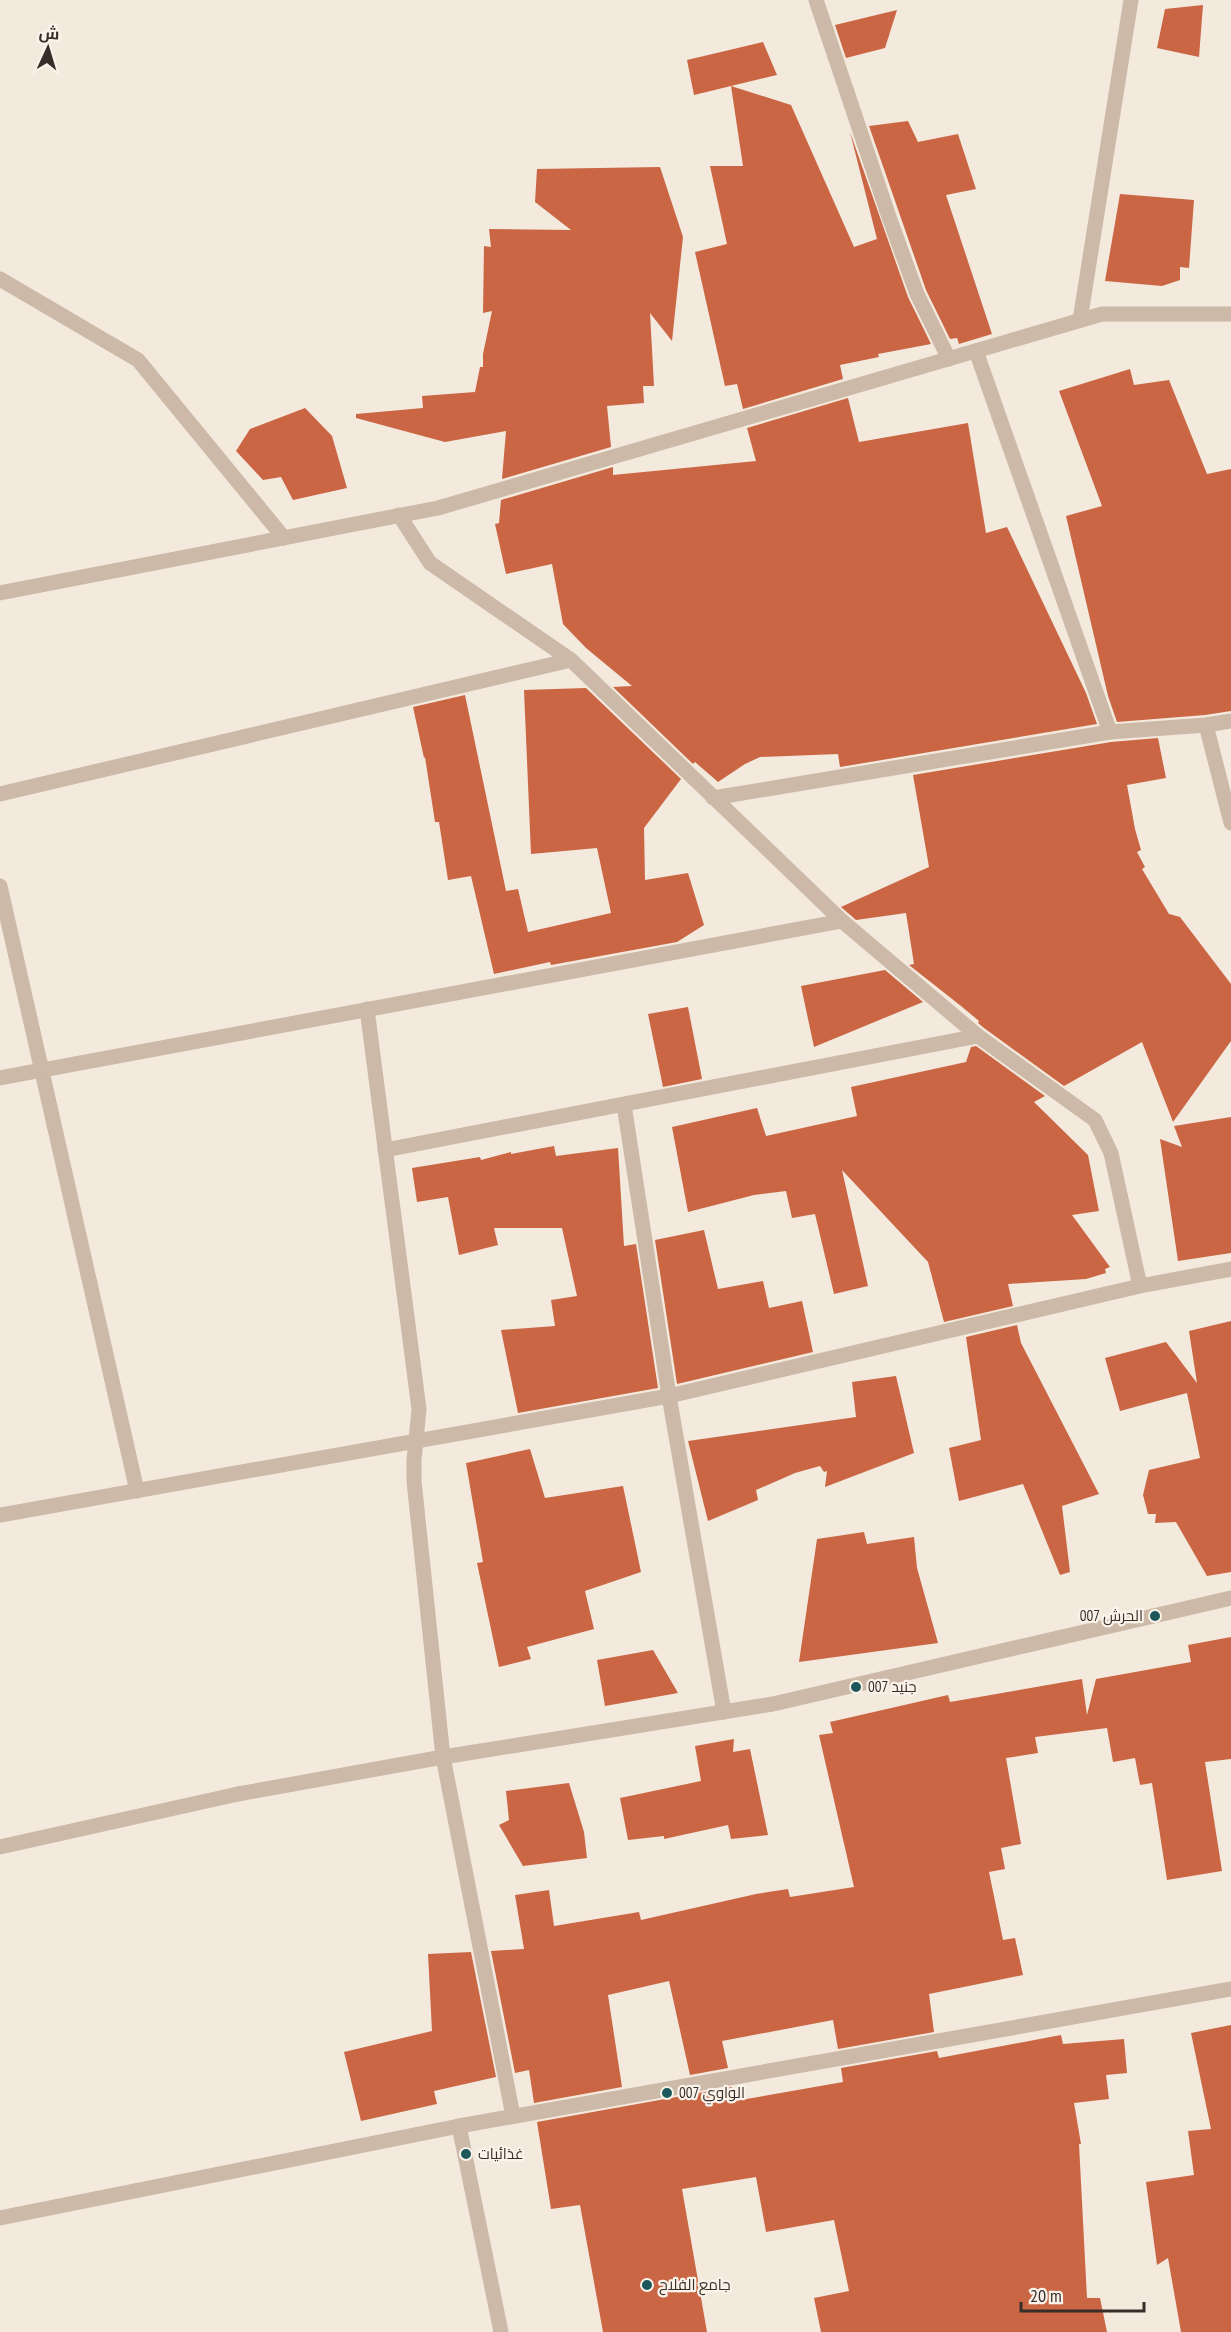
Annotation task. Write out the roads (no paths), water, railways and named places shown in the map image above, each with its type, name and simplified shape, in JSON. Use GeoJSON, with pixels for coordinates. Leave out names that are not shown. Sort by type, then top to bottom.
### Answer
{"type":"FeatureCollection","features":[{"type":"Feature","properties":{"kind":"street"},"geometry":{"type":"LineString","coordinates":[[816,0],[917,294],[949,359]]}},
{"type":"Feature","properties":{"kind":"street"},"geometry":{"type":"LineString","coordinates":[[1080,320],[1131,0]]}},
{"type":"Feature","properties":{"kind":"street"},"geometry":{"type":"LineString","coordinates":[[0,279],[138,360],[284,538]]}},
{"type":"Feature","properties":{"kind":"street"},"geometry":{"type":"LineString","coordinates":[[0,593],[438,508],[1102,314],[1231,314]]}},
{"type":"Feature","properties":{"kind":"street"},"geometry":{"type":"LineString","coordinates":[[976,351],[1110,732]]}},
{"type":"Feature","properties":{"kind":"street"},"geometry":{"type":"LineString","coordinates":[[399,515],[430,563],[571,660],[842,921],[978,1036],[1086,1112],[1102,1130],[1111,1153],[1140,1286]]}},
{"type":"Feature","properties":{"kind":"street"},"geometry":{"type":"LineString","coordinates":[[0,794],[571,660]]}},
{"type":"Feature","properties":{"kind":"street"},"geometry":{"type":"LineString","coordinates":[[713,798],[1110,732],[1231,721]]}},
{"type":"Feature","properties":{"kind":"street"},"geometry":{"type":"LineString","coordinates":[[1206,725],[1231,823]]}},
{"type":"Feature","properties":{"kind":"street"},"geometry":{"type":"LineString","coordinates":[[0,886],[137,1491]]}},
{"type":"Feature","properties":{"kind":"street"},"geometry":{"type":"LineString","coordinates":[[0,1078],[842,921]]}},
{"type":"Feature","properties":{"kind":"street"},"geometry":{"type":"LineString","coordinates":[[367,1009],[419,1409],[414,1481],[443,1757],[513,2116]]}},
{"type":"Feature","properties":{"kind":"street"},"geometry":{"type":"LineString","coordinates":[[386,1150],[978,1036]]}},
{"type":"Feature","properties":{"kind":"street"},"geometry":{"type":"LineString","coordinates":[[624,1105],[669,1396],[724,1712]]}},
{"type":"Feature","properties":{"kind":"street"},"geometry":{"type":"LineString","coordinates":[[0,1515],[669,1396],[1140,1286],[1231,1269]]}},
{"type":"Feature","properties":{"kind":"street"},"geometry":{"type":"LineString","coordinates":[[0,1847],[238,1794],[443,1757],[773,1704],[1231,1598]]}},
{"type":"Feature","properties":{"kind":"street"},"geometry":{"type":"LineString","coordinates":[[0,2218],[459,2126],[1231,1989]]}},
{"type":"Feature","properties":{"kind":"street"},"geometry":{"type":"LineString","coordinates":[[459,2126],[501,2332]]}},
{"type":"Feature","properties":{"kind":"place","name":"الحرش 007"},"geometry":{"type":"Point","coordinates":[1155,1616]}},
{"type":"Feature","properties":{"kind":"place","name":"جنيد 007"},"geometry":{"type":"Point","coordinates":[856,1687]}},
{"type":"Feature","properties":{"kind":"place","name":"الواوي 007"},"geometry":{"type":"Point","coordinates":[667,2093]}},
{"type":"Feature","properties":{"kind":"place","name":"غذائيات"},"geometry":{"type":"Point","coordinates":[466,2154]}},
{"type":"Feature","properties":{"kind":"place","name":"جامع الفلاح"},"geometry":{"type":"Point","coordinates":[647,2285]}}]}
